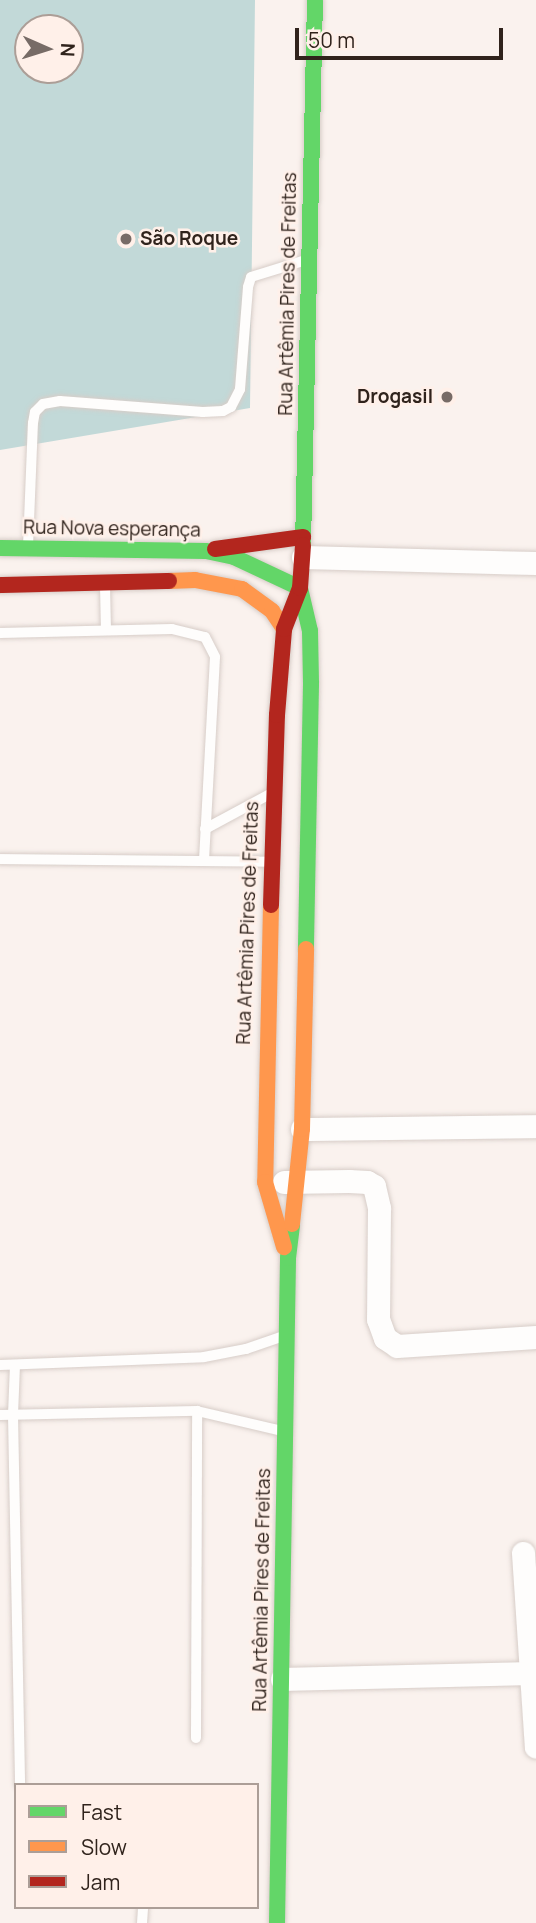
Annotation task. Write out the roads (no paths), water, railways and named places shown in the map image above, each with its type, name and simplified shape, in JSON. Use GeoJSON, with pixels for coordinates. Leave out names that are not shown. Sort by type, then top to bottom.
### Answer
{"type":"FeatureCollection","features":[{"type":"Feature","properties":{"kind":"street","name":"Rua Artêmia Pires de Freitas"},"geometry":{"type":"LineString","coordinates":[[288,1258],[265,1182],[271,862],[284,629],[300,588],[303,547],[315,0]]}},
{"type":"Feature","properties":{"kind":"street"},"geometry":{"type":"LineString","coordinates":[[206,551],[303,547],[536,563]]}},
{"type":"Feature","properties":{"kind":"street","name":"Rua Nova esperança"},"geometry":{"type":"LineString","coordinates":[[0,548],[206,551],[234,556],[300,588]]}},
{"type":"Feature","properties":{"kind":"street"},"geometry":{"type":"LineString","coordinates":[[0,585],[195,580],[242,589],[272,611],[284,629]]}},
{"type":"Feature","properties":{"kind":"street","name":"Rua Artêmia Pires de Freitas"},"geometry":{"type":"LineString","coordinates":[[276,1923],[289,1334],[288,1258],[302,1129],[310,631],[300,588]]}},
{"type":"Feature","properties":{"kind":"street"},"geometry":{"type":"LineString","coordinates":[[302,1129],[536,1126]]}},
{"type":"Feature","properties":{"kind":"street"},"geometry":{"type":"LineString","coordinates":[[265,1182],[367,1182],[377,1192],[378,1319],[385,1338],[397,1346],[536,1337]]}},
{"type":"Feature","properties":{"kind":"street"},"geometry":{"type":"LineString","coordinates":[[523,1553],[536,1747]]}},
{"type":"Feature","properties":{"kind":"street"},"geometry":{"type":"LineString","coordinates":[[282,1679],[531,1673]]}},
{"type":"Feature","properties":{"kind":"lane"},"geometry":{"type":"LineString","coordinates":[[27,548],[35,412],[43,404],[60,401],[203,412],[223,411],[231,407],[240,389],[251,277],[309,259]]}},
{"type":"Feature","properties":{"kind":"lane"},"geometry":{"type":"LineString","coordinates":[[105,583],[106,629]]}},
{"type":"Feature","properties":{"kind":"lane"},"geometry":{"type":"LineString","coordinates":[[0,633],[172,629],[205,637],[215,657],[204,860]]}},
{"type":"Feature","properties":{"kind":"lane"},"geometry":{"type":"LineString","coordinates":[[205,829],[273,793]]}},
{"type":"Feature","properties":{"kind":"lane"},"geometry":{"type":"LineString","coordinates":[[0,859],[271,862]]}},
{"type":"Feature","properties":{"kind":"lane"},"geometry":{"type":"LineString","coordinates":[[0,1365],[204,1357],[246,1349],[289,1334]]}},
{"type":"Feature","properties":{"kind":"lane"},"geometry":{"type":"LineString","coordinates":[[15,1365],[13,1415],[20,1783]]}},
{"type":"Feature","properties":{"kind":"lane"},"geometry":{"type":"LineString","coordinates":[[196,1738],[197,1411]]}},
{"type":"Feature","properties":{"kind":"lane"},"geometry":{"type":"LineString","coordinates":[[0,1415],[197,1411],[286,1433]]}},
{"type":"Feature","properties":{"kind":"place","name":"São Roque"},"geometry":{"type":"Point","coordinates":[126,239]}},
{"type":"Feature","properties":{"kind":"place","name":"Drogasil"},"geometry":{"type":"Point","coordinates":[447,397]}}]}
